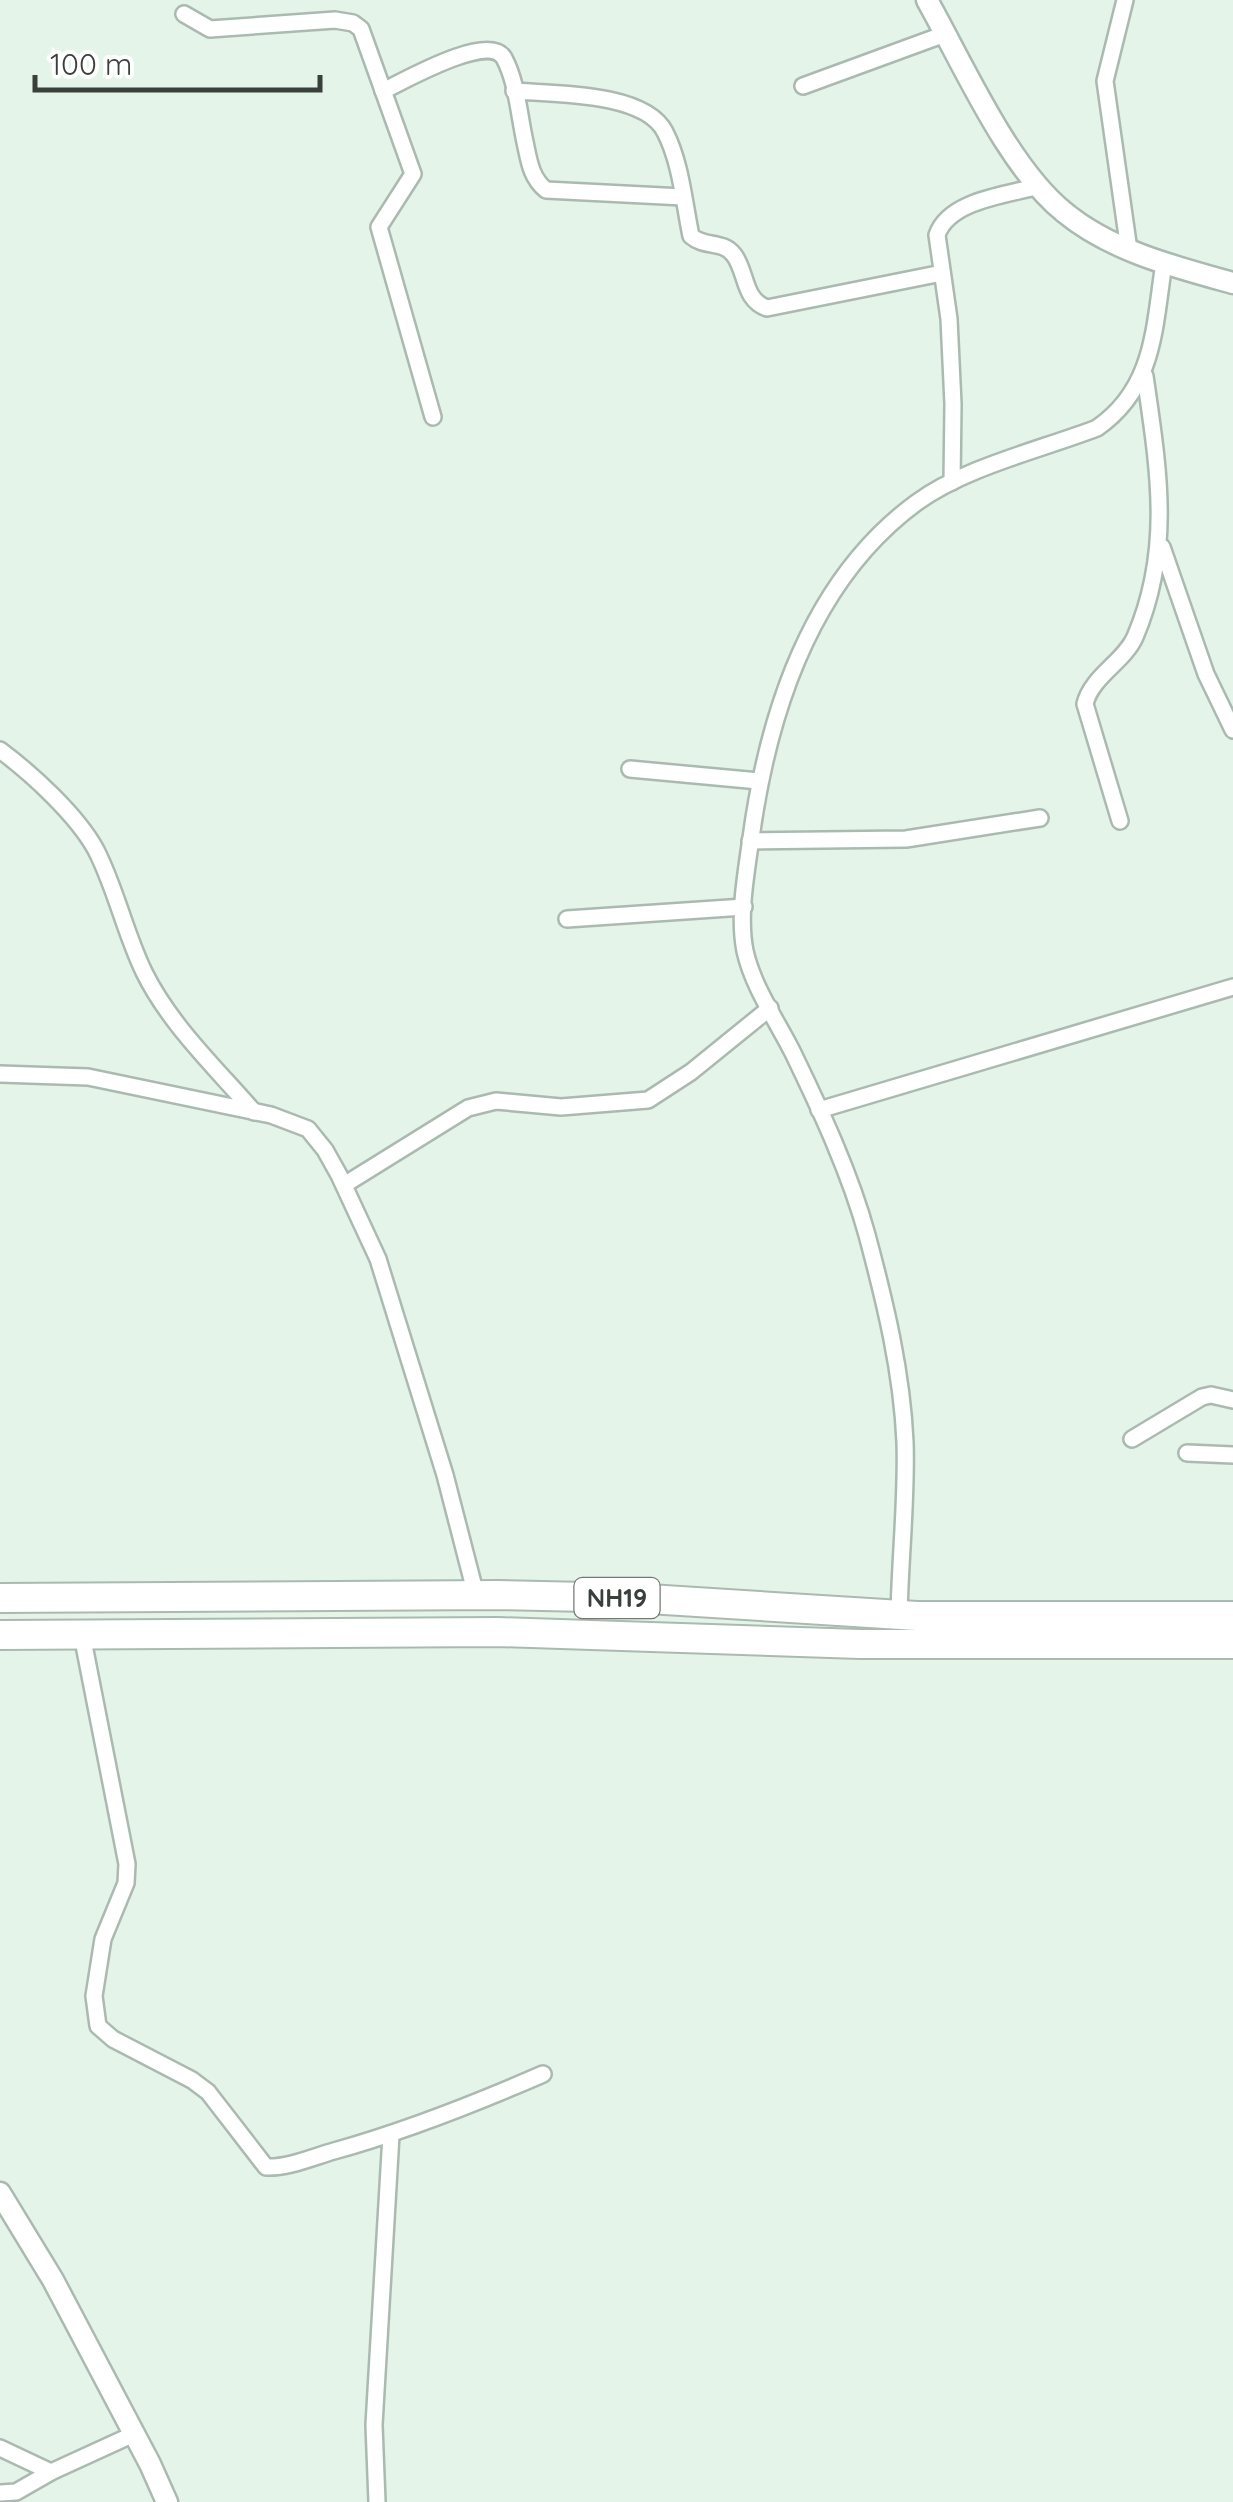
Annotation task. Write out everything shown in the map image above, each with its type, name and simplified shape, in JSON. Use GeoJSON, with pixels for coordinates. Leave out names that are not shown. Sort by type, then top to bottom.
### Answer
{"type":"FeatureCollection","features":[{"type":"Feature","properties":{"kind":"highway","name":"NH19"},"geometry":{"type":"LineString","coordinates":[[0,1598],[487,1595],[633,1598],[898,1616],[1233,1616]]}},
{"type":"Feature","properties":{"kind":"highway"},"geometry":{"type":"LineString","coordinates":[[487,1595],[498,1632]]}},
{"type":"Feature","properties":{"kind":"highway","name":"NH19"},"geometry":{"type":"LineString","coordinates":[[0,1635],[498,1632],[860,1644],[1233,1644]]}},
{"type":"Feature","properties":{"kind":"main road"},"geometry":{"type":"LineString","coordinates":[[926,0],[1022,168],[1064,212],[1114,244],[1233,283]]}},
{"type":"Feature","properties":{"kind":"main road"},"geometry":{"type":"LineString","coordinates":[[0,2193],[53,2280],[167,2502]]}},
{"type":"Feature","properties":{"kind":"street"},"geometry":{"type":"LineString","coordinates":[[1125,0],[1104,81],[1129,250]]}},
{"type":"Feature","properties":{"kind":"street"},"geometry":{"type":"LineString","coordinates":[[184,14],[210,28],[335,20],[352,23],[366,39],[413,174],[379,227],[433,417]]}},
{"type":"Feature","properties":{"kind":"street"},"geometry":{"type":"LineString","coordinates":[[803,86],[946,34]]}},
{"type":"Feature","properties":{"kind":"street"},"geometry":{"type":"LineString","coordinates":[[382,91],[463,54],[486,48],[503,55],[530,168],[536,182],[546,190],[683,197]]}},
{"type":"Feature","properties":{"kind":"street"},"geometry":{"type":"LineString","coordinates":[[514,91],[610,100],[652,116],[664,128],[674,156],[691,236],[698,242],[721,244],[734,254],[752,299],[767,308],[942,273]]}},
{"type":"Feature","properties":{"kind":"street"},"geometry":{"type":"LineString","coordinates":[[952,482],[949,318],[936,234],[950,214],[1039,186]]}},
{"type":"Feature","properties":{"kind":"street"},"geometry":{"type":"LineString","coordinates":[[898,1616],[905,1445],[900,1382],[866,1230],[819,1110],[746,952],[744,906],[759,781],[787,684],[835,586],[897,518],[952,482],[1097,428],[1126,403],[1144,372],[1164,262]]}},
{"type":"Feature","properties":{"kind":"street"},"geometry":{"type":"LineString","coordinates":[[1120,821],[1085,704],[1087,693],[1133,641],[1160,543],[1161,497],[1144,372]]}},
{"type":"Feature","properties":{"kind":"street"},"geometry":{"type":"LineString","coordinates":[[1160,543],[1206,674],[1233,730]]}},
{"type":"Feature","properties":{"kind":"street"},"geometry":{"type":"LineString","coordinates":[[0,750],[23,768],[86,833],[145,974],[175,1020],[254,1112]]}},
{"type":"Feature","properties":{"kind":"street"},"geometry":{"type":"LineString","coordinates":[[630,770],[759,781]]}},
{"type":"Feature","properties":{"kind":"street"},"geometry":{"type":"LineString","coordinates":[[750,841],[906,839],[1040,818]]}},
{"type":"Feature","properties":{"kind":"street"},"geometry":{"type":"LineString","coordinates":[[567,918],[744,906]]}},
{"type":"Feature","properties":{"kind":"street"},"geometry":{"type":"LineString","coordinates":[[819,1110],[1233,986]]}},
{"type":"Feature","properties":{"kind":"street"},"geometry":{"type":"LineString","coordinates":[[344,1184],[468,1108],[496,1101],[561,1108],[648,1100],[691,1072],[770,1008]]}},
{"type":"Feature","properties":{"kind":"street"},"geometry":{"type":"LineString","coordinates":[[0,1074],[88,1077],[254,1112],[308,1128],[344,1184],[378,1258],[445,1475],[487,1595]]}},
{"type":"Feature","properties":{"kind":"street"},"geometry":{"type":"LineString","coordinates":[[1132,1439],[1202,1397],[1233,1400]]}},
{"type":"Feature","properties":{"kind":"street"},"geometry":{"type":"LineString","coordinates":[[1187,1453],[1233,1454]]}},
{"type":"Feature","properties":{"kind":"street"},"geometry":{"type":"LineString","coordinates":[[82,1634],[127,1864],[126,1884],[103,1938],[94,1996],[98,2026],[113,2039],[208,2092],[266,2167],[391,2135],[444,2117],[543,2074]]}},
{"type":"Feature","properties":{"kind":"street"},"geometry":{"type":"LineString","coordinates":[[377,2502],[374,2425],[391,2135]]}},
{"type":"Feature","properties":{"kind":"street"},"geometry":{"type":"LineString","coordinates":[[0,2493],[16,2492],[134,2434]]}},
{"type":"Feature","properties":{"kind":"street"},"geometry":{"type":"LineString","coordinates":[[0,2448],[51,2472]]}}]}
